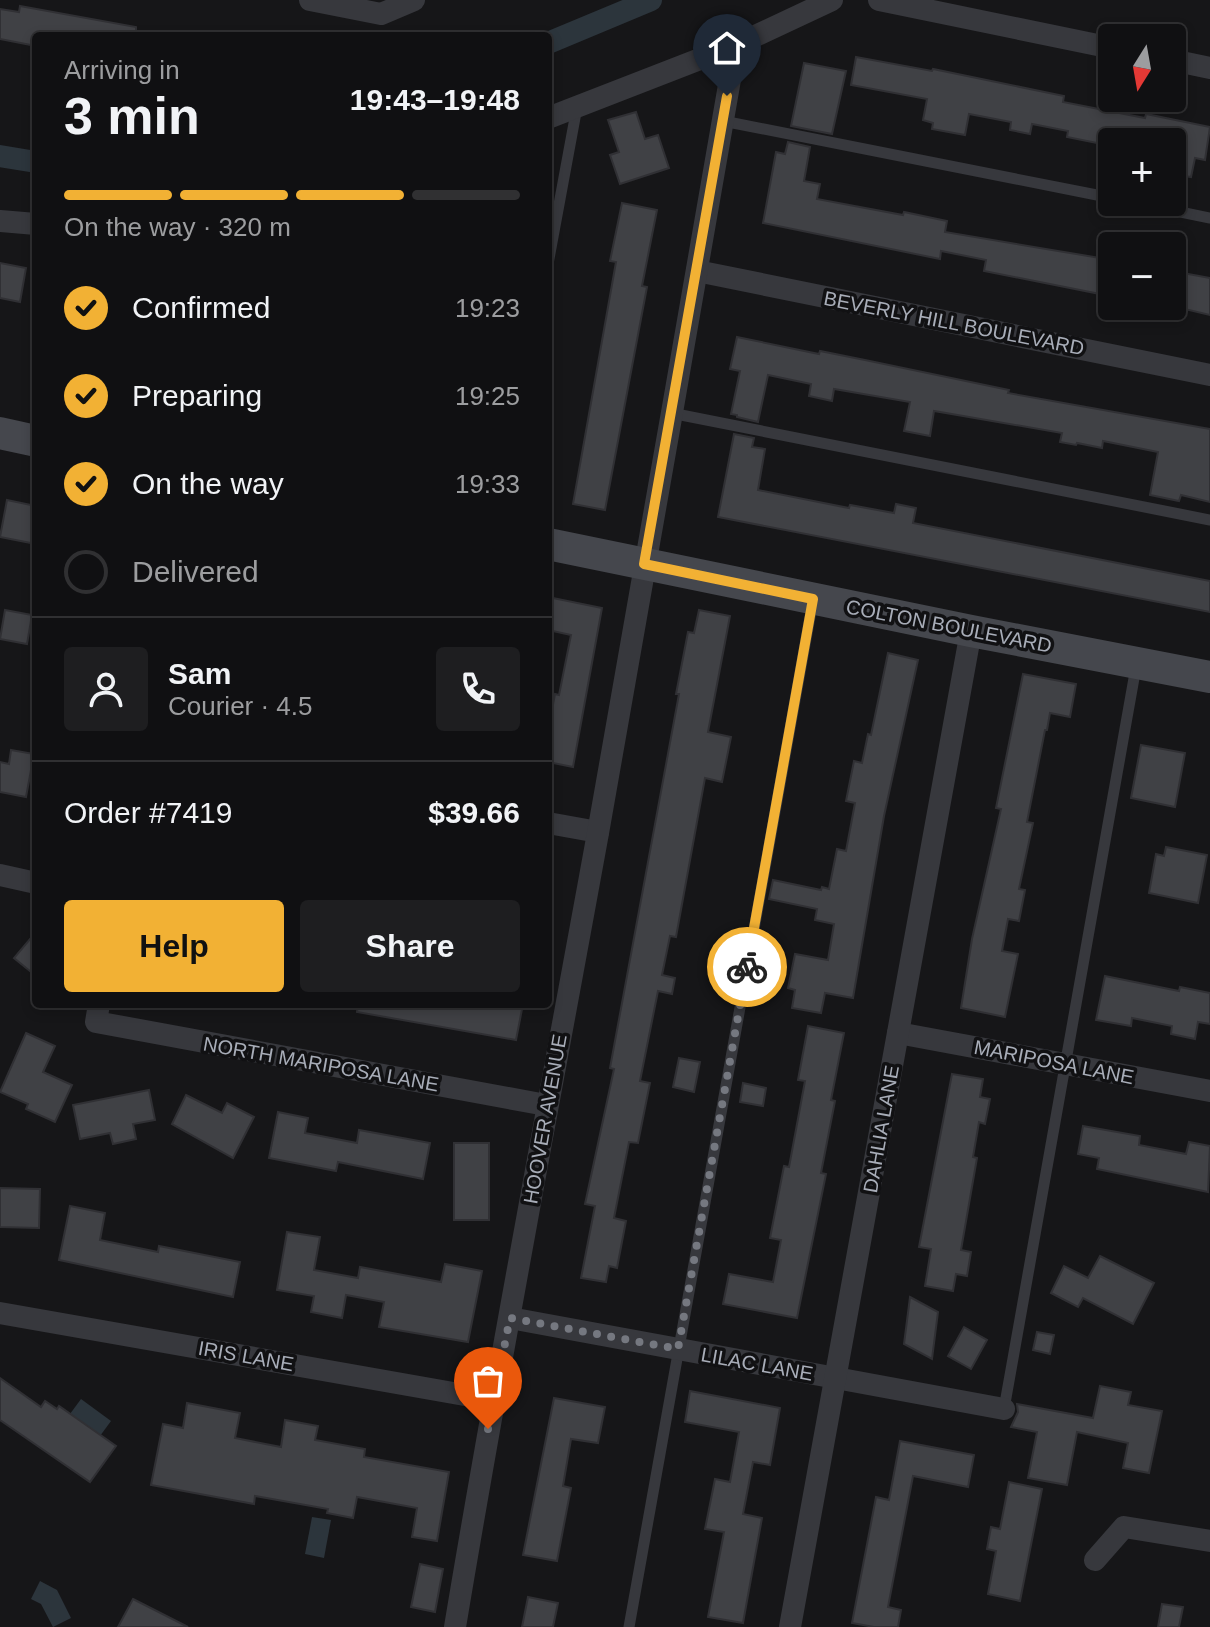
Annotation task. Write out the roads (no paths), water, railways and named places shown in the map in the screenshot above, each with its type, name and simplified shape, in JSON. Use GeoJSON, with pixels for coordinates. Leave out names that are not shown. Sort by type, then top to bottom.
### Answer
{"type":"FeatureCollection","features":[{"type":"Feature","properties":{"kind":"street"},"geometry":{"type":"LineString","coordinates":[[310,0],[381,14],[414,0]]}},
{"type":"Feature","properties":{"kind":"street"},"geometry":{"type":"LineString","coordinates":[[552,116],[736,45],[832,0]]}},
{"type":"Feature","properties":{"kind":"street"},"geometry":{"type":"LineString","coordinates":[[879,0],[1098,45]]}},
{"type":"Feature","properties":{"kind":"street","name":"HOOVER AVENUE"},"geometry":{"type":"LineString","coordinates":[[455,1627],[736,45]]}},
{"type":"Feature","properties":{"kind":"street"},"geometry":{"type":"LineString","coordinates":[[1186,63],[1210,68]]}},
{"type":"Feature","properties":{"kind":"street"},"geometry":{"type":"LineString","coordinates":[[0,221],[32,224]]}},
{"type":"Feature","properties":{"kind":"street","name":"BEVERLY HILL BOULEVARD"},"geometry":{"type":"LineString","coordinates":[[697,271],[1210,375]]}},
{"type":"Feature","properties":{"kind":"street"},"geometry":{"type":"LineString","coordinates":[[0,433],[32,440]]}},
{"type":"Feature","properties":{"kind":"street","name":"COLTON BOULEVARD"},"geometry":{"type":"LineString","coordinates":[[552,545],[1210,677]]}},
{"type":"Feature","properties":{"kind":"street","name":"DAHLIA LANE"},"geometry":{"type":"LineString","coordinates":[[790,1627],[971,631]]}},
{"type":"Feature","properties":{"kind":"street"},"geometry":{"type":"LineString","coordinates":[[552,824],[598,832]]}},
{"type":"Feature","properties":{"kind":"street"},"geometry":{"type":"LineString","coordinates":[[0,875],[32,882]]}},
{"type":"Feature","properties":{"kind":"street","name":"NORTH MARIPOSA LANE"},"geometry":{"type":"LineString","coordinates":[[97,1013],[546,1105]]}},
{"type":"Feature","properties":{"kind":"street","name":"MARIPOSA LANE"},"geometry":{"type":"LineString","coordinates":[[898,1033],[1210,1091]]}},
{"type":"Feature","properties":{"kind":"street","name":"IRIS LANE"},"geometry":{"type":"LineString","coordinates":[[0,1313],[493,1400]]}},
{"type":"Feature","properties":{"kind":"street","name":"LILAC LANE"},"geometry":{"type":"LineString","coordinates":[[510,1318],[1004,1409]]}},
{"type":"Feature","properties":{"kind":"street"},"geometry":{"type":"LineString","coordinates":[[1095,1560],[1124,1527],[1210,1541]]}},
{"type":"Feature","properties":{"kind":"lane"},"geometry":{"type":"LineString","coordinates":[[552,242],[577,107]]}},
{"type":"Feature","properties":{"kind":"lane"},"geometry":{"type":"LineString","coordinates":[[723,121],[1098,195]]}},
{"type":"Feature","properties":{"kind":"lane"},"geometry":{"type":"LineString","coordinates":[[1186,213],[1210,218]]}},
{"type":"Feature","properties":{"kind":"lane"},"geometry":{"type":"LineString","coordinates":[[671,413],[1210,520]]}},
{"type":"Feature","properties":{"kind":"lane"},"geometry":{"type":"LineString","coordinates":[[629,1627],[813,599]]}},
{"type":"Feature","properties":{"kind":"lane"},"geometry":{"type":"LineString","coordinates":[[1004,1409],[1136,663]]}},
{"type":"Feature","properties":{"kind":"waterway"},"geometry":{"type":"LineString","coordinates":[[552,41],[651,0]]}},
{"type":"Feature","properties":{"kind":"waterway"},"geometry":{"type":"LineString","coordinates":[[0,156],[32,161]]}}]}
